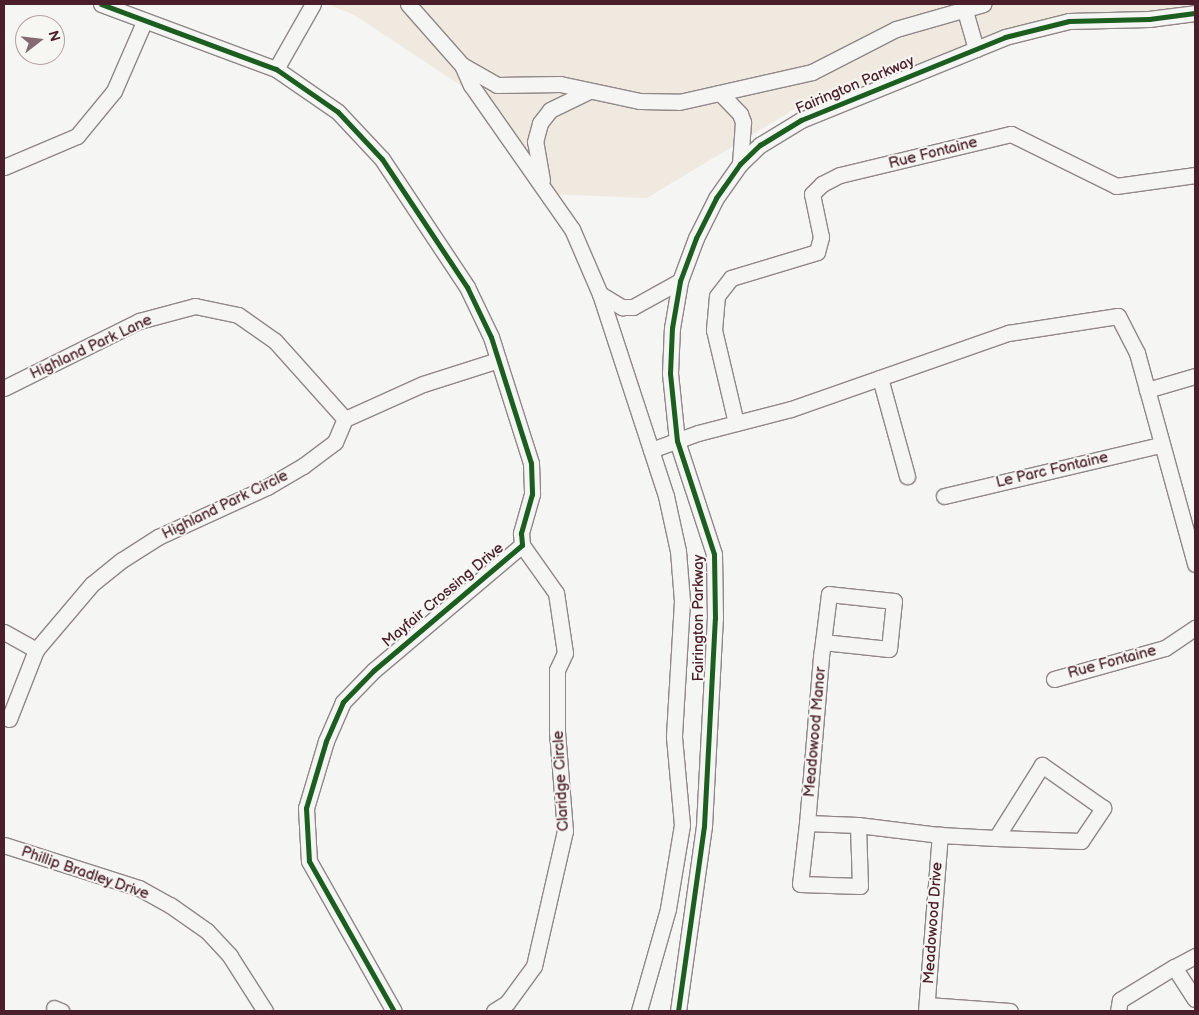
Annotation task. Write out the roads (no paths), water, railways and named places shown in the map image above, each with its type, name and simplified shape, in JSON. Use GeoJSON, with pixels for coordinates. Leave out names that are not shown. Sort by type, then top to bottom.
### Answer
{"type":"FeatureCollection","features":[{"type":"Feature","properties":{"kind":"street","name":"Mayfair Crossing Drive"},"geometry":{"type":"LineString","coordinates":[[101,4],[144,22],[218,46],[276,69],[338,112],[382,159],[467,287],[491,337],[531,463],[532,494],[521,533],[522,544],[374,670],[344,702],[326,741],[306,808],[309,861],[394,1011]]}},
{"type":"Feature","properties":{"kind":"street"},"geometry":{"type":"LineString","coordinates":[[276,69],[313,4]]}},
{"type":"Feature","properties":{"kind":"street"},"geometry":{"type":"LineString","coordinates":[[408,4],[462,65]]}},
{"type":"Feature","properties":{"kind":"street","name":"Fairington Parkway"},"geometry":{"type":"LineString","coordinates":[[462,65],[497,85],[560,84],[589,92],[640,101],[679,102],[812,72],[896,29],[964,6],[983,4]]}},
{"type":"Feature","properties":{"kind":"street"},"geometry":{"type":"LineString","coordinates":[[964,6],[976,49]]}},
{"type":"Feature","properties":{"kind":"street","name":"Fairington Parkway"},"geometry":{"type":"LineString","coordinates":[[678,1011],[704,826],[715,618],[714,554],[677,441],[670,374],[672,328],[680,281],[704,222],[740,164],[760,145],[802,120],[1004,37],[1069,21],[1149,19],[1195,13]]}},
{"type":"Feature","properties":{"kind":"street"},"geometry":{"type":"LineString","coordinates":[[4,167],[77,136],[114,91],[144,22]]}},
{"type":"Feature","properties":{"kind":"street","name":"Fairington Parkway"},"geometry":{"type":"LineString","coordinates":[[462,65],[471,85],[543,184],[572,229],[600,294],[666,496],[678,551],[682,601],[674,736],[682,825],[668,909],[639,1011]]}},
{"type":"Feature","properties":{"kind":"street"},"geometry":{"type":"LineString","coordinates":[[543,184],[535,142],[540,123],[550,110],[589,92]]}},
{"type":"Feature","properties":{"kind":"street"},"geometry":{"type":"LineString","coordinates":[[720,93],[740,114],[743,122],[740,164]]}},
{"type":"Feature","properties":{"kind":"street","name":"Rue Fontaine"},"geometry":{"type":"LineString","coordinates":[[736,423],[714,330],[717,296],[731,278],[817,252],[821,237],[812,194],[822,184],[840,175],[1011,134],[1116,186],[1195,175]]}},
{"type":"Feature","properties":{"kind":"street"},"geometry":{"type":"LineString","coordinates":[[600,294],[622,307],[633,307],[680,281]]}},
{"type":"Feature","properties":{"kind":"street","name":"Highland Park Lane"},"geometry":{"type":"LineString","coordinates":[[4,388],[138,322],[195,306],[238,315],[275,341],[345,419]]}},
{"type":"Feature","properties":{"kind":"street"},"geometry":{"type":"LineString","coordinates":[[651,450],[736,423],[791,409],[1008,333],[1118,316],[1137,354],[1160,445],[1195,564]]}},
{"type":"Feature","properties":{"kind":"street"},"geometry":{"type":"LineString","coordinates":[[345,419],[423,384],[498,360]]}},
{"type":"Feature","properties":{"kind":"street"},"geometry":{"type":"LineString","coordinates":[[1146,390],[1195,376]]}},
{"type":"Feature","properties":{"kind":"street"},"geometry":{"type":"LineString","coordinates":[[880,378],[907,476]]}},
{"type":"Feature","properties":{"kind":"street","name":"Highland Park Circle"},"geometry":{"type":"LineString","coordinates":[[9,719],[36,650],[92,584],[122,560],[158,537],[267,487],[303,466],[335,442],[345,419]]}},
{"type":"Feature","properties":{"kind":"street","name":"Le Parc Fontaine"},"geometry":{"type":"LineString","coordinates":[[944,496],[1160,445]]}},
{"type":"Feature","properties":{"kind":"street","name":"Claridge Circle"},"geometry":{"type":"LineString","coordinates":[[494,1011],[507,1003],[534,966],[565,831],[557,715],[557,670],[565,653],[556,592],[522,544]]}},
{"type":"Feature","properties":{"kind":"street","name":"Meadowood Manor"},"geometry":{"type":"LineString","coordinates":[[823,642],[889,649],[894,602],[829,594],[823,642],[800,884],[860,886],[858,825]]}},
{"type":"Feature","properties":{"kind":"street","name":"Rue Fontaine"},"geometry":{"type":"LineString","coordinates":[[1054,679],[1165,648],[1195,628]]}},
{"type":"Feature","properties":{"kind":"street"},"geometry":{"type":"LineString","coordinates":[[4,632],[36,650]]}},
{"type":"Feature","properties":{"kind":"street"},"geometry":{"type":"LineString","coordinates":[[807,823],[858,825],[940,835],[996,838],[1080,841],[1103,808],[1042,765],[996,838]]}},
{"type":"Feature","properties":{"kind":"street","name":"Meadowood Drive"},"geometry":{"type":"LineString","coordinates":[[926,1008],[940,835]]}},
{"type":"Feature","properties":{"kind":"street","name":"Phillip Bradley Drive"},"geometry":{"type":"LineString","coordinates":[[4,845],[139,888],[170,905],[207,931],[230,956],[265,1011]]}},
{"type":"Feature","properties":{"kind":"street"},"geometry":{"type":"LineString","coordinates":[[1118,1011],[1120,1000],[1195,956]]}},
{"type":"Feature","properties":{"kind":"street"},"geometry":{"type":"LineString","coordinates":[[1174,967],[1195,999]]}},
{"type":"Feature","properties":{"kind":"street"},"geometry":{"type":"LineString","coordinates":[[926,1008],[1010,1011]]}}]}
